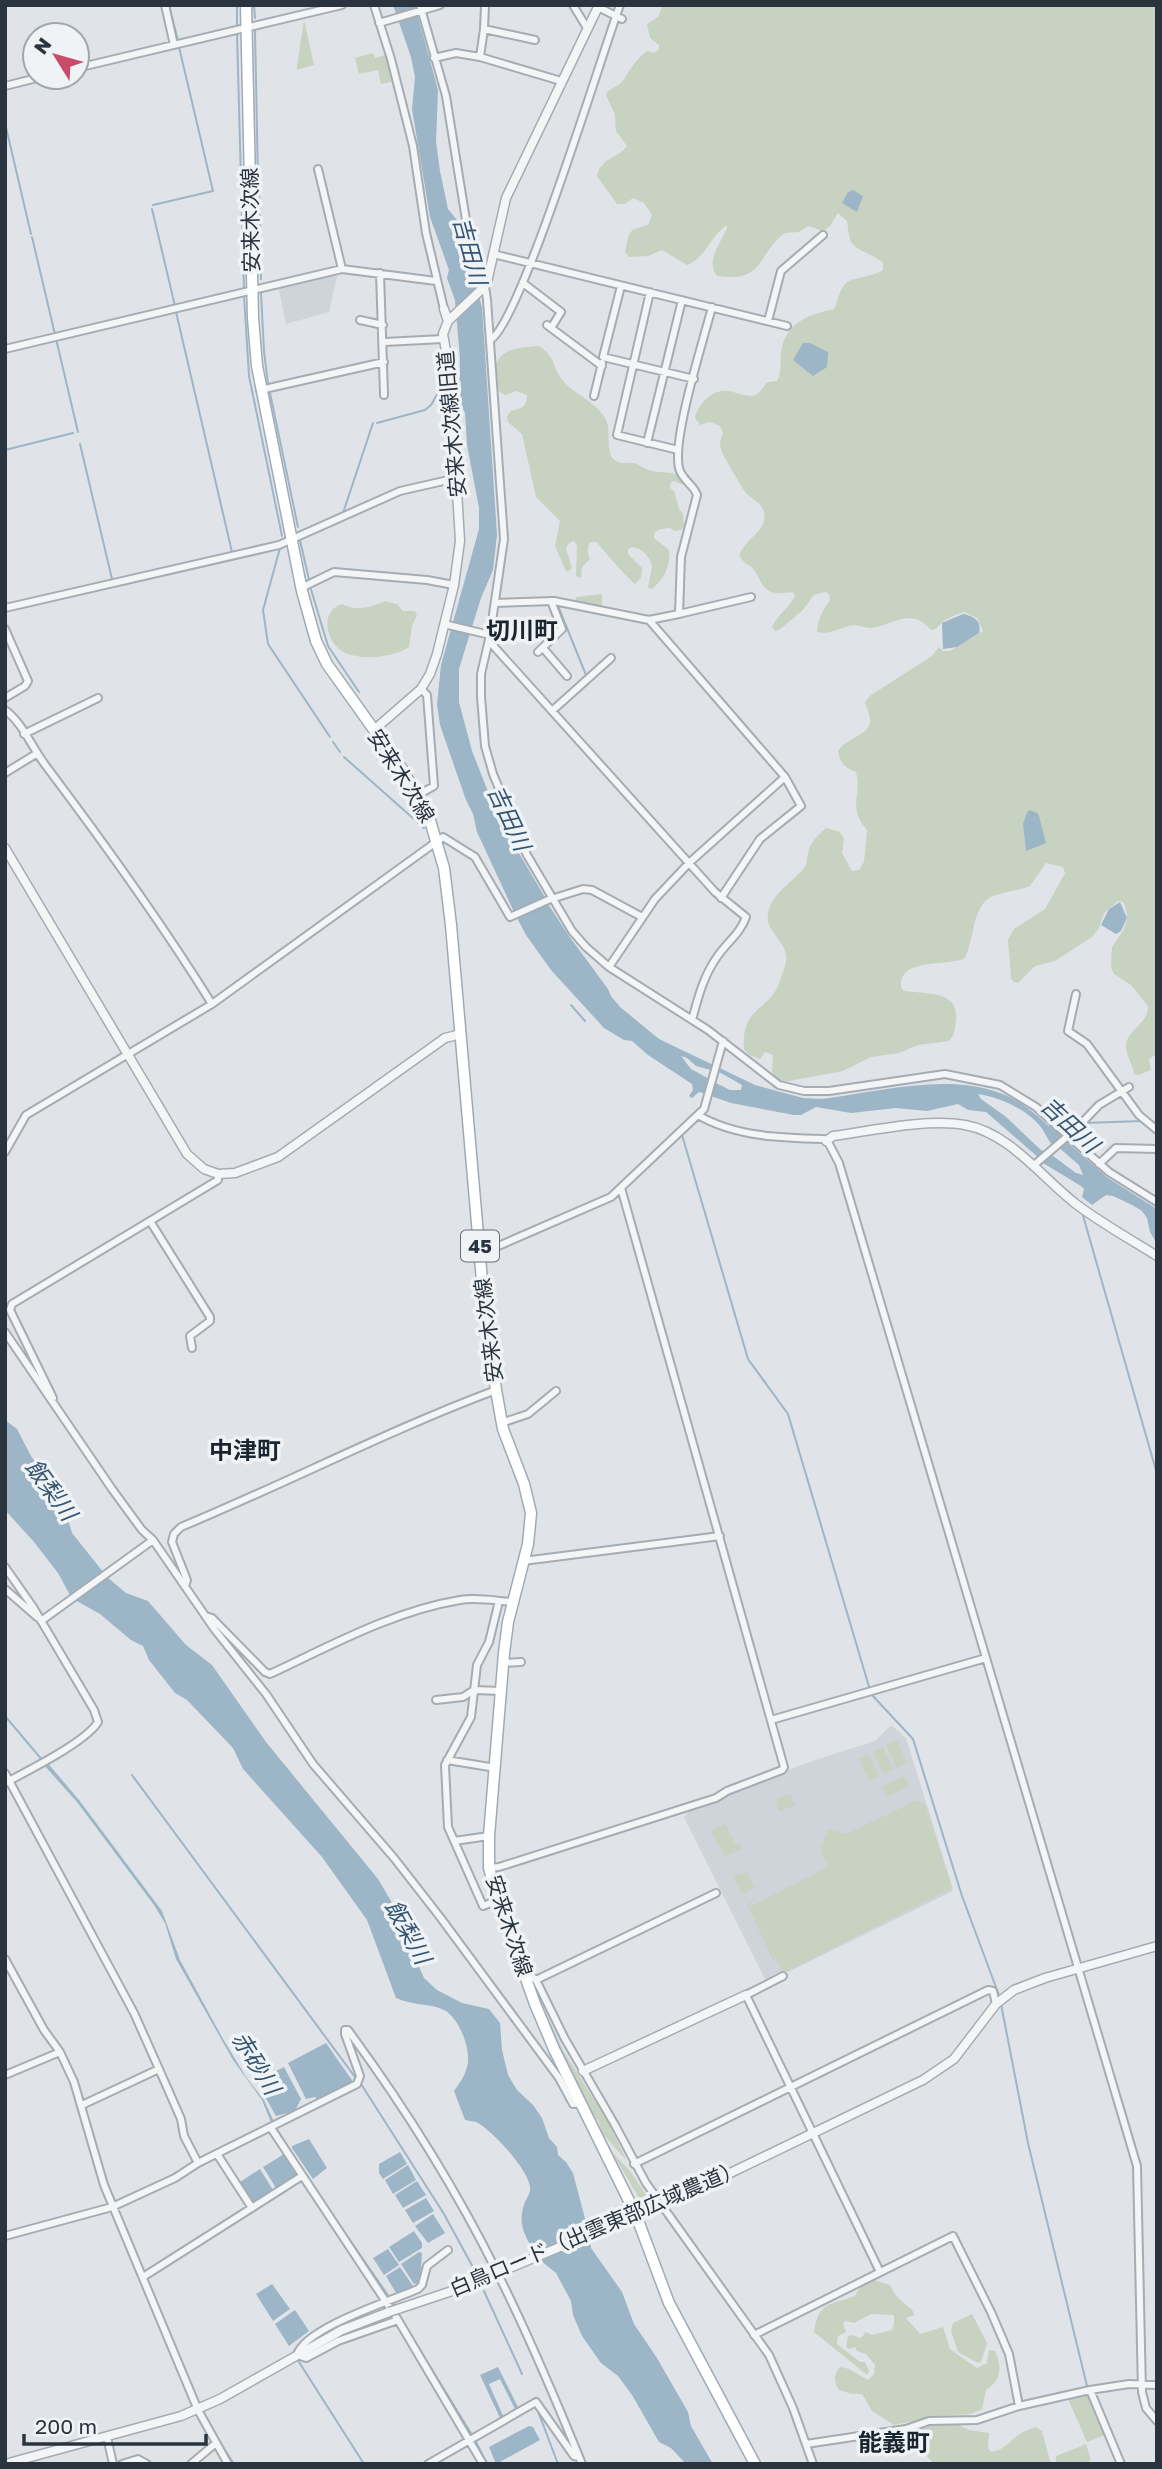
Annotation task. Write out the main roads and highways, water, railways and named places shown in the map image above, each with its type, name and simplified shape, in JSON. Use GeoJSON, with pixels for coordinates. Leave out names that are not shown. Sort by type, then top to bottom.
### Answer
{"type":"FeatureCollection","features":[{"type":"Feature","properties":{"kind":"main road","name":"安来木次線"},"geometry":{"type":"LineString","coordinates":[[246,5],[252,290],[260,390],[308,618],[327,664],[418,795],[438,841],[444,867],[480,1254],[496,1390],[501,1423],[530,1504],[530,1532],[513,1602],[503,1664],[489,1836],[489,1868],[523,1970],[554,2049],[582,2104],[670,2303],[755,2464]]}},
{"type":"Feature","properties":{"kind":"water"},"geometry":{"type":"Polygon","coordinates":[[[393,5],[415,5],[438,90],[436,142],[448,209],[457,220],[482,307],[497,535],[493,570],[481,598],[459,669],[459,702],[472,751],[489,794],[501,813],[510,838],[546,899],[515,914],[477,832],[473,814],[440,725],[437,704],[441,665],[479,529],[479,508],[467,445],[465,413],[459,401],[460,359],[455,300],[447,278],[449,270],[430,217],[412,109],[415,77],[393,5]]]}},
{"type":"Feature","properties":{"kind":"water"},"geometry":{"type":"Polygon","coordinates":[[[853,190],[863,196],[857,212],[842,203],[848,192],[853,190]]]}},
{"type":"Feature","properties":{"kind":"water"},"geometry":{"type":"Polygon","coordinates":[[[803,343],[810,343],[828,352],[827,367],[813,376],[793,360],[803,343]]]}},
{"type":"Feature","properties":{"kind":"water"},"geometry":{"type":"Polygon","coordinates":[[[963,614],[976,620],[979,633],[957,647],[943,649],[942,623],[963,614]]]}},
{"type":"Feature","properties":{"kind":"water"},"geometry":{"type":"Polygon","coordinates":[[[1030,810],[1039,816],[1046,843],[1026,851],[1023,824],[1030,810]]]}},
{"type":"Feature","properties":{"kind":"water"},"geometry":{"type":"Polygon","coordinates":[[[546,901],[620,1007],[659,1039],[755,1085],[803,1098],[822,1099],[935,1084],[979,1087],[1020,1103],[1052,1126],[1063,1138],[1052,1145],[1040,1126],[1020,1109],[978,1094],[1041,1150],[1048,1152],[1040,1159],[986,1112],[968,1110],[958,1104],[927,1111],[896,1108],[851,1113],[816,1107],[801,1115],[794,1115],[731,1103],[708,1095],[712,1081],[730,1090],[741,1090],[742,1085],[721,1073],[696,1066],[681,1056],[691,1069],[711,1080],[707,1094],[699,1092],[692,1098],[689,1096],[693,1090],[692,1084],[632,1041],[624,1040],[604,1028],[551,970],[516,916],[546,901]]]}},
{"type":"Feature","properties":{"kind":"water"},"geometry":{"type":"Polygon","coordinates":[[[1120,902],[1127,918],[1121,931],[1116,934],[1101,925],[1109,909],[1120,902]]]}},
{"type":"Feature","properties":{"kind":"water"},"geometry":{"type":"Polygon","coordinates":[[[1065,1140],[1108,1178],[1157,1209],[1157,1244],[1142,1211],[1106,1195],[1092,1205],[1082,1197],[1084,1189],[1081,1186],[1043,1163],[1041,1160],[1049,1153],[1076,1173],[1083,1175],[1079,1165],[1057,1146],[1065,1140]]]}},
{"type":"Feature","properties":{"kind":"water"},"geometry":{"type":"Polygon","coordinates":[[[5,1420],[17,1429],[31,1456],[46,1476],[44,1498],[56,1512],[68,1519],[72,1533],[104,1573],[71,1597],[58,1573],[5,1510],[5,1420]]]}},
{"type":"Feature","properties":{"kind":"water"},"geometry":{"type":"Polygon","coordinates":[[[107,1577],[126,1593],[148,1601],[186,1645],[212,1665],[266,1742],[378,1879],[391,1901],[424,1978],[437,1990],[462,2003],[489,2009],[500,2023],[502,2050],[508,2075],[517,2090],[542,2118],[549,2138],[557,2147],[558,2155],[573,2173],[588,2230],[535,2252],[522,2222],[523,2209],[530,2191],[524,2172],[509,2151],[491,2133],[476,2122],[465,2120],[454,2091],[465,2074],[468,2060],[466,2044],[455,2020],[439,2008],[396,1998],[367,1920],[322,1857],[243,1769],[233,1748],[187,1700],[175,1693],[149,1660],[143,1646],[131,1640],[100,1614],[75,1600],[107,1577]]]}},
{"type":"Feature","properties":{"kind":"water"},"geometry":{"type":"Polygon","coordinates":[[[46,1761],[79,1800],[162,1911],[180,1960],[223,2039],[246,2077],[264,2100],[276,2126],[310,2181],[398,2308],[394,2310],[272,2125],[262,2100],[233,2060],[176,1959],[165,1923],[154,1905],[77,1802],[43,1764],[46,1761]]]}},
{"type":"Feature","properties":{"kind":"water"},"geometry":{"type":"Polygon","coordinates":[[[326,2043],[354,2083],[318,2100],[315,2097],[306,2099],[288,2063],[326,2043]]]}},
{"type":"Feature","properties":{"kind":"water"},"geometry":{"type":"Polygon","coordinates":[[[284,2067],[301,2099],[295,2111],[276,2116],[256,2081],[284,2067]]]}},
{"type":"Feature","properties":{"kind":"water"},"geometry":{"type":"Polygon","coordinates":[[[309,2139],[327,2168],[313,2179],[292,2148],[309,2139]]]}},
{"type":"Feature","properties":{"kind":"water"},"geometry":{"type":"Polygon","coordinates":[[[400,2152],[407,2164],[383,2179],[379,2173],[379,2164],[400,2152]]]}},
{"type":"Feature","properties":{"kind":"water"},"geometry":{"type":"Polygon","coordinates":[[[284,2154],[297,2176],[276,2188],[263,2167],[284,2154]]]}},
{"type":"Feature","properties":{"kind":"water"},"geometry":{"type":"Polygon","coordinates":[[[408,2165],[416,2180],[393,2194],[385,2180],[408,2165]]]}},
{"type":"Feature","properties":{"kind":"water"},"geometry":{"type":"Polygon","coordinates":[[[260,2169],[273,2190],[254,2203],[240,2182],[260,2169]]]}},
{"type":"Feature","properties":{"kind":"water"},"geometry":{"type":"Polygon","coordinates":[[[417,2181],[426,2195],[403,2208],[395,2195],[417,2181]]]}},
{"type":"Feature","properties":{"kind":"water"},"geometry":{"type":"Polygon","coordinates":[[[426,2198],[434,2211],[413,2223],[405,2210],[426,2198]]]}},
{"type":"Feature","properties":{"kind":"water"},"geometry":{"type":"Polygon","coordinates":[[[433,2214],[445,2233],[428,2243],[415,2226],[433,2214]]]}},
{"type":"Feature","properties":{"kind":"water"},"geometry":{"type":"Polygon","coordinates":[[[414,2231],[422,2243],[422,2248],[399,2262],[389,2247],[414,2231]]]}},
{"type":"Feature","properties":{"kind":"water"},"geometry":{"type":"Polygon","coordinates":[[[590,2239],[591,2248],[622,2292],[634,2324],[688,2412],[691,2426],[713,2464],[686,2464],[671,2448],[659,2442],[632,2395],[618,2376],[601,2363],[582,2336],[573,2315],[571,2301],[556,2273],[540,2260],[590,2239]]]}},
{"type":"Feature","properties":{"kind":"water"},"geometry":{"type":"Polygon","coordinates":[[[388,2249],[399,2265],[384,2275],[373,2258],[388,2249]]]}},
{"type":"Feature","properties":{"kind":"water"},"geometry":{"type":"Polygon","coordinates":[[[419,2252],[422,2253],[420,2282],[414,2284],[401,2264],[419,2252]]]}},
{"type":"Feature","properties":{"kind":"water"},"geometry":{"type":"Polygon","coordinates":[[[400,2267],[413,2286],[396,2293],[386,2276],[400,2267]]]}},
{"type":"Feature","properties":{"kind":"water"},"geometry":{"type":"Polygon","coordinates":[[[272,2284],[290,2309],[273,2321],[256,2294],[272,2284]]]}},
{"type":"Feature","properties":{"kind":"water"},"geometry":{"type":"Polygon","coordinates":[[[295,2310],[309,2331],[289,2346],[275,2324],[295,2310]]]}},
{"type":"Feature","properties":{"kind":"water"},"geometry":{"type":"Polygon","coordinates":[[[498,2367],[519,2409],[516,2411],[500,2379],[489,2384],[504,2418],[501,2420],[480,2375],[498,2367]]]}},
{"type":"Feature","properties":{"kind":"water"},"geometry":{"type":"Polygon","coordinates":[[[529,2426],[533,2427],[540,2440],[496,2464],[489,2447],[529,2426]]]}},
{"type":"Feature","properties":{"kind":"waterway"},"geometry":{"type":"LineString","coordinates":[[169,5],[178,41]]}},
{"type":"Feature","properties":{"kind":"waterway"},"geometry":{"type":"LineString","coordinates":[[237,5],[237,28]]}},
{"type":"Feature","properties":{"kind":"waterway"},"geometry":{"type":"LineString","coordinates":[[254,5],[255,18]]}},
{"type":"Feature","properties":{"kind":"waterway"},"geometry":{"type":"LineString","coordinates":[[255,31],[258,180]]}},
{"type":"Feature","properties":{"kind":"waterway"},"geometry":{"type":"LineString","coordinates":[[237,33],[244,290]]}},
{"type":"Feature","properties":{"kind":"waterway"},"geometry":{"type":"LineString","coordinates":[[153,205],[213,191],[179,47]]}},
{"type":"Feature","properties":{"kind":"waterway"},"geometry":{"type":"LineString","coordinates":[[5,123],[31,234]]}},
{"type":"Feature","properties":{"kind":"waterway"},"geometry":{"type":"LineString","coordinates":[[259,186],[261,279]]}},
{"type":"Feature","properties":{"kind":"waterway"},"geometry":{"type":"LineString","coordinates":[[152,209],[175,306]]}},
{"type":"Feature","properties":{"kind":"waterway"},"geometry":{"type":"LineString","coordinates":[[32,237],[78,432]]}},
{"type":"Feature","properties":{"kind":"waterway"},"geometry":{"type":"LineString","coordinates":[[261,293],[268,384]]}},
{"type":"Feature","properties":{"kind":"waterway"},"geometry":{"type":"LineString","coordinates":[[244,296],[249,376],[282,536]]}},
{"type":"Feature","properties":{"kind":"waterway"},"geometry":{"type":"LineString","coordinates":[[176,312],[232,552]]}},
{"type":"Feature","properties":{"kind":"waterway"},"geometry":{"type":"LineString","coordinates":[[270,393],[298,527]]}},
{"type":"Feature","properties":{"kind":"waterway"},"geometry":{"type":"LineString","coordinates":[[377,423],[425,410],[438,393]]}},
{"type":"Feature","properties":{"kind":"waterway"},"geometry":{"type":"LineString","coordinates":[[343,513],[373,423]]}},
{"type":"Feature","properties":{"kind":"waterway"},"geometry":{"type":"LineString","coordinates":[[5,450],[73,433]]}},
{"type":"Feature","properties":{"kind":"waterway"},"geometry":{"type":"LineString","coordinates":[[80,444],[112,579]]}},
{"type":"Feature","properties":{"kind":"waterway"},"geometry":{"type":"LineString","coordinates":[[300,540],[309,580]]}},
{"type":"Feature","properties":{"kind":"waterway"},"geometry":{"type":"LineString","coordinates":[[280,548],[263,610],[268,644],[330,737]]}},
{"type":"Feature","properties":{"kind":"waterway"},"geometry":{"type":"LineString","coordinates":[[310,586],[328,646],[359,692]]}},
{"type":"Feature","properties":{"kind":"waterway"},"geometry":{"type":"LineString","coordinates":[[558,606],[586,675]]}},
{"type":"Feature","properties":{"kind":"waterway"},"geometry":{"type":"LineString","coordinates":[[333,742],[340,752]]}},
{"type":"Feature","properties":{"kind":"waterway"},"geometry":{"type":"LineString","coordinates":[[344,757],[424,828]]}},
{"type":"Feature","properties":{"kind":"waterway"},"geometry":{"type":"LineString","coordinates":[[571,1005],[585,1021]]}},
{"type":"Feature","properties":{"kind":"waterway","name":"吉田川"},"geometry":{"type":"LineString","coordinates":[[1084,1123],[1142,1121]]}},
{"type":"Feature","properties":{"kind":"waterway","name":"吉田川"},"geometry":{"type":"LineString","coordinates":[[1063,1123],[1079,1123]]}},
{"type":"Feature","properties":{"kind":"waterway"},"geometry":{"type":"LineString","coordinates":[[682,1135],[748,1359],[788,1414],[870,1690]]}},
{"type":"Feature","properties":{"kind":"waterway"},"geometry":{"type":"LineString","coordinates":[[1082,1212],[1157,1474]]}},
{"type":"Feature","properties":{"kind":"waterway"},"geometry":{"type":"LineString","coordinates":[[872,1695],[913,1739],[962,1896],[1000,1998]]}},
{"type":"Feature","properties":{"kind":"waterway","name":"赤砂川"},"geometry":{"type":"LineString","coordinates":[[5,1716],[43,1761]]}},
{"type":"Feature","properties":{"kind":"waterway"},"geometry":{"type":"LineString","coordinates":[[132,1775],[355,2077]]}},
{"type":"Feature","properties":{"kind":"waterway"},"geometry":{"type":"LineString","coordinates":[[1001,2004],[1028,2143],[1087,2386]]}},
{"type":"Feature","properties":{"kind":"waterway"},"geometry":{"type":"LineString","coordinates":[[361,2084],[444,2214],[475,2271]]}},
{"type":"Feature","properties":{"kind":"waterway"},"geometry":{"type":"LineString","coordinates":[[1141,2211],[1143,2269]]}},
{"type":"Feature","properties":{"kind":"waterway"},"geometry":{"type":"LineString","coordinates":[[1143,2273],[1144,2347]]}},
{"type":"Feature","properties":{"kind":"waterway"},"geometry":{"type":"LineString","coordinates":[[484,2291],[522,2374]]}},
{"type":"Feature","properties":{"kind":"waterway","name":"赤砂川"},"geometry":{"type":"LineString","coordinates":[[398,2314],[472,2435]]}},
{"type":"Feature","properties":{"kind":"waterway"},"geometry":{"type":"LineString","coordinates":[[299,2362],[364,2464]]}},
{"type":"Feature","properties":{"kind":"waterway"},"geometry":{"type":"LineString","coordinates":[[536,2406],[558,2464]]}},
{"type":"Feature","properties":{"kind":"waterway","name":"赤砂川"},"geometry":{"type":"LineString","coordinates":[[475,2440],[487,2464]]}},
{"type":"Feature","properties":{"kind":"waterway"},"geometry":{"type":"LineString","coordinates":[[221,2444],[234,2464]]}},
{"type":"Feature","properties":{"kind":"waterway"},"geometry":{"type":"LineString","coordinates":[[1114,2455],[1117,2464]]}},
{"type":"Feature","properties":{"kind":"district","name":"切川町"},"geometry":{"type":"Point","coordinates":[522,631]}},
{"type":"Feature","properties":{"kind":"district","name":"中津町"},"geometry":{"type":"Point","coordinates":[245,1451]}},
{"type":"Feature","properties":{"kind":"district","name":"能義町"},"geometry":{"type":"Point","coordinates":[894,2443]}},
{"type":"Feature","properties":{"kind":"water label","name":"飯梨川"},"geometry":{"type":"Point","coordinates":[51,1490]}},
{"type":"Feature","properties":{"kind":"water label","name":"飯梨川"},"geometry":{"type":"Point","coordinates":[408,1932]}}]}
